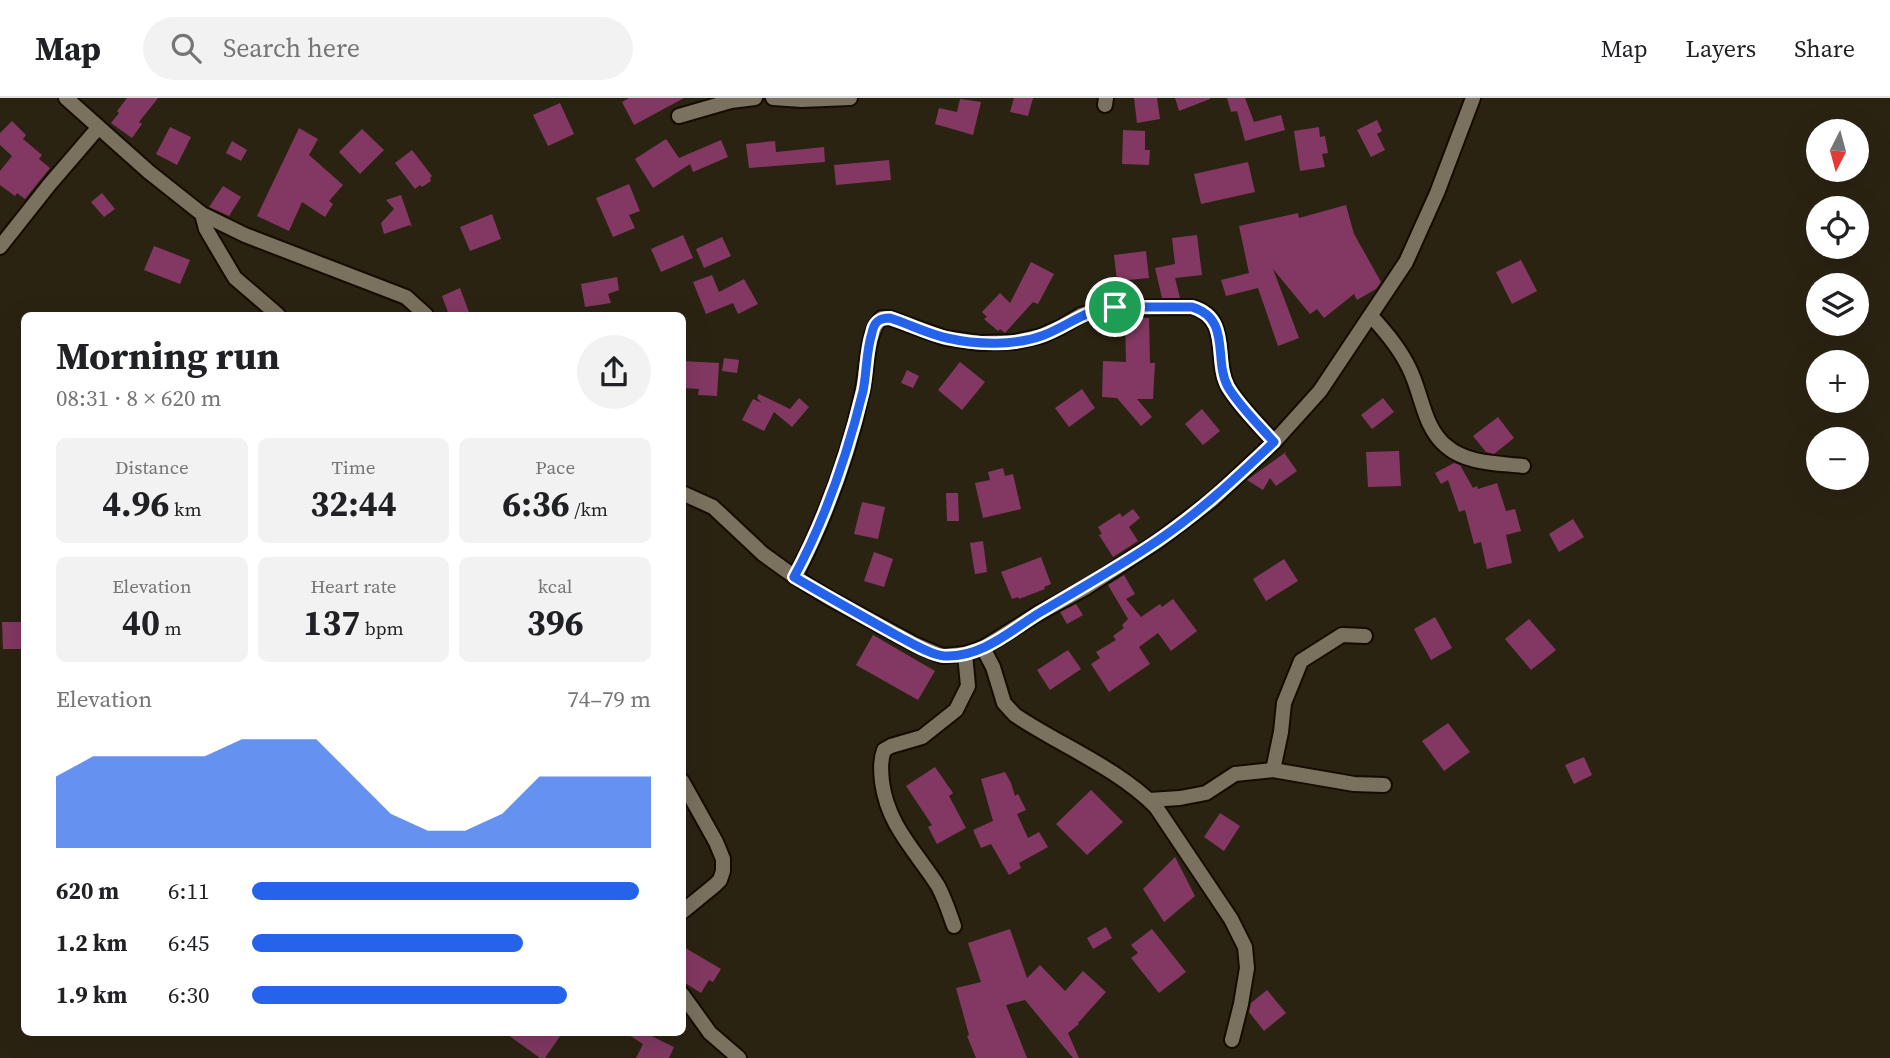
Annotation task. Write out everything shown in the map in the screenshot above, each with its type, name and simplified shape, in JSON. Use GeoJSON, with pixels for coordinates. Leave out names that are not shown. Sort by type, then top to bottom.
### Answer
{"type":"FeatureCollection","features":[{"type":"Feature","properties":{"kind":"street"},"geometry":{"type":"LineString","coordinates":[[66,98],[149,172],[202,214],[245,235],[406,297],[423,312]]}},
{"type":"Feature","properties":{"kind":"street"},"geometry":{"type":"LineString","coordinates":[[679,116],[731,101],[755,98]]}},
{"type":"Feature","properties":{"kind":"street"},"geometry":{"type":"LineString","coordinates":[[774,98],[850,98]]}},
{"type":"Feature","properties":{"kind":"street"},"geometry":{"type":"LineString","coordinates":[[686,495],[713,507],[762,554],[794,577],[914,644],[942,656],[965,654],[983,648],[1087,587],[1158,541],[1212,500],[1274,442],[1320,391],[1406,262],[1437,193],[1473,98]]}},
{"type":"Feature","properties":{"kind":"street"},"geometry":{"type":"LineString","coordinates":[[0,247],[99,128]]}},
{"type":"Feature","properties":{"kind":"street"},"geometry":{"type":"LineString","coordinates":[[202,214],[206,229],[235,278],[275,312]]}},
{"type":"Feature","properties":{"kind":"street"},"geometry":{"type":"LineString","coordinates":[[794,577],[834,492],[863,388],[872,333],[876,322],[882,318],[890,318],[945,338],[980,343],[1016,342],[1041,336],[1081,315],[1104,308],[1192,307],[1206,314],[1215,325],[1220,338],[1224,379],[1230,390],[1274,442]]}},
{"type":"Feature","properties":{"kind":"street"},"geometry":{"type":"LineString","coordinates":[[1371,316],[1384,329],[1410,369],[1428,419],[1446,446],[1484,462],[1523,466]]}},
{"type":"Feature","properties":{"kind":"street"},"geometry":{"type":"LineString","coordinates":[[1273,770],[1284,703],[1301,660],[1342,635],[1365,636]]}},
{"type":"Feature","properties":{"kind":"street"},"geometry":{"type":"LineString","coordinates":[[983,648],[993,667],[1004,703],[1015,715],[1105,768],[1149,800],[1231,919],[1245,947],[1247,968],[1232,1040]]}},
{"type":"Feature","properties":{"kind":"street"},"geometry":{"type":"LineString","coordinates":[[954,926],[937,884],[891,818],[880,765],[884,750],[922,737],[956,710],[968,686],[965,654]]}},
{"type":"Feature","properties":{"kind":"street"},"geometry":{"type":"LineString","coordinates":[[1149,800],[1206,793],[1235,774],[1273,770],[1354,784],[1384,785]]}},
{"type":"Feature","properties":{"kind":"street"},"geometry":{"type":"LineString","coordinates":[[686,789],[723,859],[723,871],[715,886],[686,909]]}},
{"type":"Feature","properties":{"kind":"street"},"geometry":{"type":"LineString","coordinates":[[686,1000],[710,1033],[739,1058]]}},
{"type":"Feature","properties":{"kind":"building"},"geometry":{"type":"Polygon","coordinates":[[[127,98],[158,98],[139,122],[142,124],[132,138],[111,123],[127,98]]]}},
{"type":"Feature","properties":{"kind":"building"},"geometry":{"type":"Polygon","coordinates":[[[629,98],[684,98],[634,125],[622,102],[629,98]]]}},
{"type":"Feature","properties":{"kind":"building"},"geometry":{"type":"Polygon","coordinates":[[[1014,98],[1033,98],[1028,116],[1010,112],[1014,98]]]}},
{"type":"Feature","properties":{"kind":"building"},"geometry":{"type":"Polygon","coordinates":[[[1134,98],[1157,98],[1160,119],[1137,123],[1134,98]]]}},
{"type":"Feature","properties":{"kind":"building"},"geometry":{"type":"Polygon","coordinates":[[[1175,98],[1210,98],[1210,99],[1179,111],[1175,98]]]}},
{"type":"Feature","properties":{"kind":"building"},"geometry":{"type":"Polygon","coordinates":[[[1227,98],[1245,98],[1254,122],[1281,115],[1285,130],[1245,141],[1237,111],[1231,112],[1227,98]]]}},
{"type":"Feature","properties":{"kind":"building"},"geometry":{"type":"Polygon","coordinates":[[[960,99],[981,102],[973,135],[935,124],[939,108],[957,112],[960,99]]]}},
{"type":"Feature","properties":{"kind":"building"},"geometry":{"type":"Polygon","coordinates":[[[560,103],[574,134],[548,146],[533,115],[560,103]]]}},
{"type":"Feature","properties":{"kind":"building"},"geometry":{"type":"Polygon","coordinates":[[[1377,120],[1382,131],[1377,134],[1385,150],[1371,157],[1357,130],[1377,120]]]}},
{"type":"Feature","properties":{"kind":"building"},"geometry":{"type":"Polygon","coordinates":[[[12,121],[26,135],[23,139],[42,155],[39,159],[50,168],[25,199],[17,193],[15,196],[0,185],[0,171],[12,156],[0,145],[0,133],[12,121]]]}},
{"type":"Feature","properties":{"kind":"building"},"geometry":{"type":"Polygon","coordinates":[[[170,127],[191,137],[177,165],[156,154],[170,127]]]}},
{"type":"Feature","properties":{"kind":"building"},"geometry":{"type":"Polygon","coordinates":[[[1319,127],[1320,137],[1325,136],[1328,153],[1322,154],[1325,167],[1300,171],[1294,131],[1319,127]]]}},
{"type":"Feature","properties":{"kind":"building"},"geometry":{"type":"Polygon","coordinates":[[[299,128],[318,139],[309,155],[343,185],[329,201],[333,204],[325,217],[302,202],[289,231],[257,216],[299,128]]]}},
{"type":"Feature","properties":{"kind":"building"},"geometry":{"type":"Polygon","coordinates":[[[362,129],[384,150],[360,174],[339,152],[362,129]]]}},
{"type":"Feature","properties":{"kind":"building"},"geometry":{"type":"Polygon","coordinates":[[[1123,130],[1145,131],[1145,150],[1150,150],[1149,165],[1122,164],[1123,130]]]}},
{"type":"Feature","properties":{"kind":"building"},"geometry":{"type":"Polygon","coordinates":[[[666,139],[679,158],[721,140],[728,157],[693,172],[690,164],[653,188],[635,159],[666,139]]]}},
{"type":"Feature","properties":{"kind":"building"},"geometry":{"type":"Polygon","coordinates":[[[232,141],[247,150],[241,161],[226,153],[232,141]]]}},
{"type":"Feature","properties":{"kind":"building"},"geometry":{"type":"Polygon","coordinates":[[[775,141],[776,152],[824,147],[825,162],[749,168],[746,144],[775,141]]]}},
{"type":"Feature","properties":{"kind":"building"},"geometry":{"type":"Polygon","coordinates":[[[412,150],[432,176],[431,181],[415,189],[395,163],[412,150]]]}},
{"type":"Feature","properties":{"kind":"building"},"geometry":{"type":"Polygon","coordinates":[[[889,160],[891,180],[836,185],[834,165],[889,160]]]}},
{"type":"Feature","properties":{"kind":"building"},"geometry":{"type":"Polygon","coordinates":[[[1248,162],[1255,192],[1201,204],[1194,174],[1248,162]]]}},
{"type":"Feature","properties":{"kind":"building"},"geometry":{"type":"Polygon","coordinates":[[[629,184],[640,211],[629,215],[635,228],[613,237],[596,198],[629,184]]]}},
{"type":"Feature","properties":{"kind":"building"},"geometry":{"type":"Polygon","coordinates":[[[223,186],[241,197],[229,216],[209,207],[223,186]]]}},
{"type":"Feature","properties":{"kind":"building"},"geometry":{"type":"Polygon","coordinates":[[[102,193],[115,209],[104,217],[91,202],[102,193]]]}},
{"type":"Feature","properties":{"kind":"building"},"geometry":{"type":"Polygon","coordinates":[[[401,195],[412,227],[410,225],[384,234],[381,223],[394,209],[386,200],[401,195]]]}},
{"type":"Feature","properties":{"kind":"building"},"geometry":{"type":"Polygon","coordinates":[[[1346,205],[1354,234],[1381,282],[1376,289],[1357,300],[1354,294],[1324,318],[1317,309],[1310,314],[1273,269],[1299,338],[1278,346],[1258,288],[1226,296],[1221,280],[1249,273],[1239,226],[1298,213],[1299,218],[1346,205]]]}},
{"type":"Feature","properties":{"kind":"building"},"geometry":{"type":"Polygon","coordinates":[[[492,214],[501,239],[470,251],[460,227],[492,214]]]}},
{"type":"Feature","properties":{"kind":"building"},"geometry":{"type":"Polygon","coordinates":[[[683,235],[693,258],[661,272],[651,249],[683,235]]]}},
{"type":"Feature","properties":{"kind":"building"},"geometry":{"type":"Polygon","coordinates":[[[1197,235],[1202,275],[1175,278],[1180,298],[1162,298],[1155,268],[1175,264],[1172,238],[1197,235]]]}},
{"type":"Feature","properties":{"kind":"building"},"geometry":{"type":"Polygon","coordinates":[[[722,237],[731,256],[704,268],[696,249],[722,237]]]}},
{"type":"Feature","properties":{"kind":"building"},"geometry":{"type":"Polygon","coordinates":[[[154,246],[190,260],[180,284],[144,270],[154,246]]]}},
{"type":"Feature","properties":{"kind":"building"},"geometry":{"type":"Polygon","coordinates":[[[1146,251],[1149,278],[1117,281],[1114,255],[1146,251]]]}},
{"type":"Feature","properties":{"kind":"building"},"geometry":{"type":"Polygon","coordinates":[[[1521,260],[1537,291],[1512,304],[1496,272],[1521,260]]]}},
{"type":"Feature","properties":{"kind":"building"},"geometry":{"type":"Polygon","coordinates":[[[1031,262],[1054,274],[1038,304],[1033,302],[1005,333],[1000,329],[998,331],[984,319],[987,317],[982,312],[1000,293],[1010,303],[1031,262]]]}},
{"type":"Feature","properties":{"kind":"building"},"geometry":{"type":"Polygon","coordinates":[[[712,275],[719,292],[744,279],[758,304],[738,314],[733,303],[706,314],[693,282],[712,275]]]}},
{"type":"Feature","properties":{"kind":"building"},"geometry":{"type":"Polygon","coordinates":[[[617,277],[619,290],[608,294],[611,303],[585,307],[581,284],[617,277]]]}},
{"type":"Feature","properties":{"kind":"building"},"geometry":{"type":"Polygon","coordinates":[[[460,288],[469,312],[448,312],[442,296],[460,288]]]}},
{"type":"Feature","properties":{"kind":"building"},"geometry":{"type":"Polygon","coordinates":[[[1125,318],[1149,318],[1150,363],[1155,363],[1153,399],[1137,399],[1152,417],[1141,426],[1117,398],[1102,397],[1103,361],[1126,362],[1125,318]]]}},
{"type":"Feature","properties":{"kind":"building"},"geometry":{"type":"Polygon","coordinates":[[[724,358],[739,360],[737,373],[722,371],[724,358]]]}},
{"type":"Feature","properties":{"kind":"building"},"geometry":{"type":"Polygon","coordinates":[[[686,361],[719,363],[717,396],[698,395],[699,389],[686,388],[686,361]]]}},
{"type":"Feature","properties":{"kind":"building"},"geometry":{"type":"Polygon","coordinates":[[[960,362],[985,382],[962,410],[938,390],[960,362]]]}},
{"type":"Feature","properties":{"kind":"building"},"geometry":{"type":"Polygon","coordinates":[[[907,370],[919,376],[913,388],[901,383],[907,370]]]}},
{"type":"Feature","properties":{"kind":"building"},"geometry":{"type":"Polygon","coordinates":[[[1082,389],[1095,408],[1069,427],[1055,408],[1082,389]]]}},
{"type":"Feature","properties":{"kind":"building"},"geometry":{"type":"Polygon","coordinates":[[[759,394],[790,409],[799,398],[809,407],[792,427],[774,412],[764,431],[742,420],[753,399],[762,403],[757,398],[759,394]]]}},
{"type":"Feature","properties":{"kind":"building"},"geometry":{"type":"Polygon","coordinates":[[[1383,398],[1394,412],[1372,429],[1361,415],[1383,398]]]}},
{"type":"Feature","properties":{"kind":"building"},"geometry":{"type":"Polygon","coordinates":[[[1202,409],[1220,431],[1203,445],[1185,424],[1202,409]]]}},
{"type":"Feature","properties":{"kind":"building"},"geometry":{"type":"Polygon","coordinates":[[[1498,417],[1514,438],[1494,454],[1486,452],[1473,436],[1498,417]]]}},
{"type":"Feature","properties":{"kind":"building"},"geometry":{"type":"Polygon","coordinates":[[[1399,451],[1401,486],[1368,487],[1366,452],[1399,451]]]}},
{"type":"Feature","properties":{"kind":"building"},"geometry":{"type":"Polygon","coordinates":[[[1286,452],[1297,471],[1276,486],[1270,478],[1263,490],[1247,480],[1286,452]]]}},
{"type":"Feature","properties":{"kind":"building"},"geometry":{"type":"Polygon","coordinates":[[[1454,463],[1460,465],[1473,488],[1497,483],[1506,511],[1515,509],[1521,531],[1506,535],[1512,563],[1487,569],[1481,542],[1474,544],[1465,510],[1459,512],[1448,480],[1441,484],[1435,473],[1454,463]]]}},
{"type":"Feature","properties":{"kind":"building"},"geometry":{"type":"Polygon","coordinates":[[[1003,468],[1005,476],[1013,474],[1021,509],[983,518],[975,483],[990,480],[988,472],[1003,468]]]}},
{"type":"Feature","properties":{"kind":"building"},"geometry":{"type":"Polygon","coordinates":[[[946,493],[958,493],[959,521],[947,521],[946,493]]]}},
{"type":"Feature","properties":{"kind":"building"},"geometry":{"type":"Polygon","coordinates":[[[862,502],[885,507],[878,539],[854,534],[862,502]]]}},
{"type":"Feature","properties":{"kind":"building"},"geometry":{"type":"Polygon","coordinates":[[[1133,509],[1140,518],[1129,527],[1138,541],[1113,557],[1099,535],[1102,534],[1098,527],[1120,513],[1122,517],[1133,509]]]}},
{"type":"Feature","properties":{"kind":"building"},"geometry":{"type":"Polygon","coordinates":[[[1573,519],[1584,537],[1559,552],[1549,534],[1573,519]]]}},
{"type":"Feature","properties":{"kind":"building"},"geometry":{"type":"Polygon","coordinates":[[[983,541],[987,572],[975,574],[970,543],[983,541]]]}},
{"type":"Feature","properties":{"kind":"building"},"geometry":{"type":"Polygon","coordinates":[[[874,552],[893,559],[884,587],[864,581],[874,552]]]}},
{"type":"Feature","properties":{"kind":"building"},"geometry":{"type":"Polygon","coordinates":[[[1041,557],[1051,584],[1019,599],[1012,599],[1001,572],[1041,557]]]}},
{"type":"Feature","properties":{"kind":"building"},"geometry":{"type":"Polygon","coordinates":[[[1284,559],[1298,581],[1266,601],[1253,579],[1284,559]]]}},
{"type":"Feature","properties":{"kind":"building"},"geometry":{"type":"Polygon","coordinates":[[[1124,575],[1135,594],[1126,599],[1141,617],[1173,599],[1197,631],[1171,651],[1158,633],[1139,647],[1150,664],[1109,692],[1091,664],[1100,658],[1096,652],[1116,640],[1113,636],[1124,628],[1122,625],[1128,619],[1108,585],[1124,575]]]}},
{"type":"Feature","properties":{"kind":"building"},"geometry":{"type":"Polygon","coordinates":[[[1076,604],[1083,615],[1067,624],[1060,612],[1076,604]]]}},
{"type":"Feature","properties":{"kind":"building"},"geometry":{"type":"Polygon","coordinates":[[[1435,617],[1452,648],[1431,660],[1414,629],[1435,617]]]}},
{"type":"Feature","properties":{"kind":"building"},"geometry":{"type":"Polygon","coordinates":[[[1529,619],[1556,650],[1531,670],[1505,639],[1529,619]]]}},
{"type":"Feature","properties":{"kind":"building"},"geometry":{"type":"Polygon","coordinates":[[[2,622],[21,622],[21,649],[3,649],[2,622]]]}},
{"type":"Feature","properties":{"kind":"building"},"geometry":{"type":"Polygon","coordinates":[[[873,635],[935,671],[918,700],[856,665],[873,635]]]}},
{"type":"Feature","properties":{"kind":"building"},"geometry":{"type":"Polygon","coordinates":[[[1068,650],[1081,669],[1050,690],[1037,670],[1068,650]]]}},
{"type":"Feature","properties":{"kind":"building"},"geometry":{"type":"Polygon","coordinates":[[[1448,723],[1470,752],[1444,771],[1422,741],[1448,723]]]}},
{"type":"Feature","properties":{"kind":"building"},"geometry":{"type":"Polygon","coordinates":[[[1584,757],[1592,775],[1574,784],[1565,765],[1584,757]]]}},
{"type":"Feature","properties":{"kind":"building"},"geometry":{"type":"Polygon","coordinates":[[[935,767],[953,793],[949,796],[966,828],[937,844],[928,827],[932,825],[906,786],[935,767]]]}},
{"type":"Feature","properties":{"kind":"building"},"geometry":{"type":"Polygon","coordinates":[[[1005,772],[1015,796],[1018,794],[1026,810],[1017,814],[1028,838],[1039,832],[1048,847],[1019,863],[1021,868],[1009,875],[991,844],[981,848],[973,830],[993,821],[981,779],[1005,772]]]}},
{"type":"Feature","properties":{"kind":"building"},"geometry":{"type":"Polygon","coordinates":[[[1091,790],[1123,822],[1087,855],[1056,824],[1091,790]]]}},
{"type":"Feature","properties":{"kind":"building"},"geometry":{"type":"Polygon","coordinates":[[[1220,813],[1240,826],[1224,851],[1204,837],[1220,813]]]}},
{"type":"Feature","properties":{"kind":"building"},"geometry":{"type":"Polygon","coordinates":[[[1175,857],[1195,896],[1164,922],[1143,889],[1175,857]]]}},
{"type":"Feature","properties":{"kind":"building"},"geometry":{"type":"Polygon","coordinates":[[[1106,927],[1112,938],[1093,949],[1087,938],[1106,927]]]}},
{"type":"Feature","properties":{"kind":"building"},"geometry":{"type":"Polygon","coordinates":[[[1010,929],[1027,978],[1040,965],[1065,991],[1083,971],[1106,992],[1068,1033],[1079,1058],[1073,1058],[1025,1000],[1006,1005],[1027,1058],[976,1058],[967,1036],[969,1035],[956,988],[981,982],[968,943],[1010,929]]]}},
{"type":"Feature","properties":{"kind":"building"},"geometry":{"type":"Polygon","coordinates":[[[1152,929],[1186,972],[1159,993],[1131,958],[1138,953],[1131,945],[1152,929]]]}},
{"type":"Feature","properties":{"kind":"building"},"geometry":{"type":"Polygon","coordinates":[[[686,948],[721,969],[713,982],[709,980],[701,993],[686,984],[686,948]]]}},
{"type":"Feature","properties":{"kind":"building"},"geometry":{"type":"Polygon","coordinates":[[[1267,990],[1286,1013],[1264,1031],[1249,1012],[1251,1003],[1267,990]]]}},
{"type":"Feature","properties":{"kind":"building"},"geometry":{"type":"Polygon","coordinates":[[[510,1036],[560,1036],[545,1058],[540,1058],[510,1036]]]}},
{"type":"Feature","properties":{"kind":"building"},"geometry":{"type":"Polygon","coordinates":[[[630,1036],[651,1036],[674,1047],[669,1058],[636,1058],[643,1044],[630,1036]]]}},
{"type":"Feature","properties":{"kind":"route"},"geometry":{"type":"LineString","coordinates":[[1115,307],[1192,307],[1206,314],[1215,325],[1220,338],[1224,379],[1230,390],[1274,442],[1212,500],[1158,541],[1087,587],[983,648],[965,654],[942,656],[914,644],[794,577],[834,492],[863,388],[876,322],[882,318],[890,318],[945,338],[980,343],[1016,342],[1041,336],[1095,309],[1115,307]]}}]}
